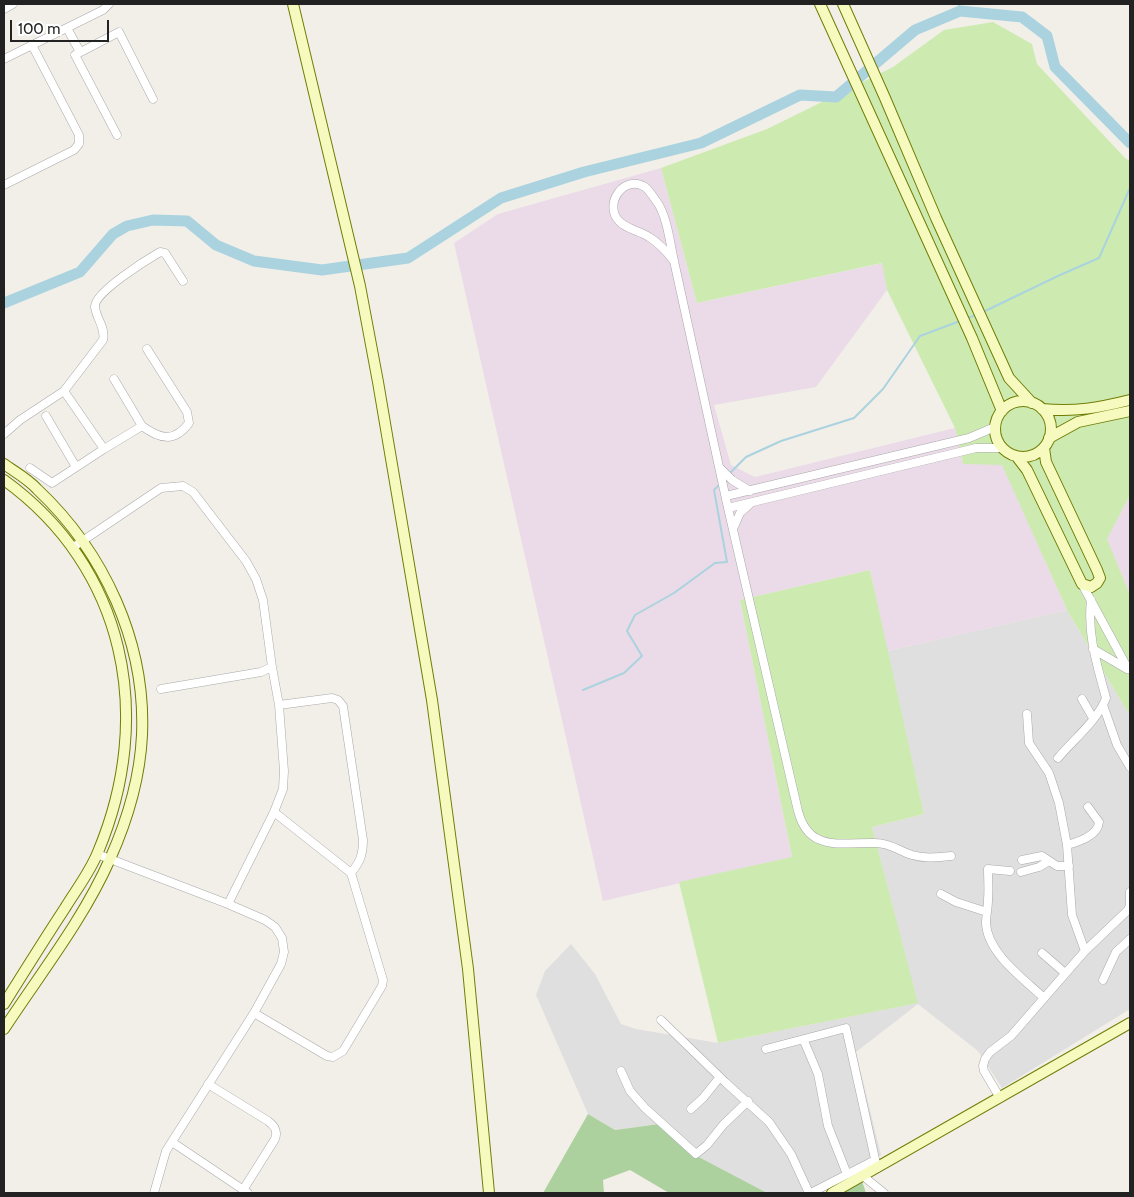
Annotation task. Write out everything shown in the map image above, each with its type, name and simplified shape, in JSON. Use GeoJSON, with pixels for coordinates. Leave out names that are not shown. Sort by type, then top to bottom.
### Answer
{"type":"FeatureCollection","features":[{"type":"Feature","properties":{"kind":"street"},"geometry":{"type":"LineString","coordinates":[[4,9],[13,4]]}},
{"type":"Feature","properties":{"kind":"street"},"geometry":{"type":"LineString","coordinates":[[4,59],[102,10],[108,4]]}},
{"type":"Feature","properties":{"kind":"street"},"geometry":{"type":"LineString","coordinates":[[293,4],[360,286],[432,700],[468,970],[489,1193]]}},
{"type":"Feature","properties":{"kind":"street"},"geometry":{"type":"LineString","coordinates":[[820,4],[972,338],[1002,411]]}},
{"type":"Feature","properties":{"kind":"street"},"geometry":{"type":"LineString","coordinates":[[843,4],[936,218],[1009,378],[1032,403],[1042,409],[1051,426],[1047,443],[1046,462],[1100,578],[1097,583],[1091,586],[1082,584]]}},
{"type":"Feature","properties":{"kind":"street"},"geometry":{"type":"LineString","coordinates":[[67,28],[80,52]]}},
{"type":"Feature","properties":{"kind":"street"},"geometry":{"type":"LineString","coordinates":[[117,135],[75,55],[119,32],[153,99]]}},
{"type":"Feature","properties":{"kind":"street"},"geometry":{"type":"LineString","coordinates":[[4,185],[74,150],[79,144],[79,135],[32,45]]}},
{"type":"Feature","properties":{"kind":"street"},"geometry":{"type":"LineString","coordinates":[[674,261],[650,237],[620,222],[614,213],[614,198],[626,186],[634,184],[645,187],[658,203],[667,228],[728,508],[802,822],[818,839],[831,842],[877,843],[893,845],[913,855],[929,857],[951,856]]}},
{"type":"Feature","properties":{"kind":"street"},"geometry":{"type":"LineString","coordinates":[[4,434],[20,420],[64,390],[103,340],[104,331],[95,306],[96,299],[125,274],[160,252],[165,253],[183,282]]}},
{"type":"Feature","properties":{"kind":"street"},"geometry":{"type":"LineString","coordinates":[[114,379],[142,426],[152,434],[165,438],[185,429],[189,423],[187,412],[147,349]]}},
{"type":"Feature","properties":{"kind":"street"},"geometry":{"type":"LineString","coordinates":[[64,390],[104,449]]}},
{"type":"Feature","properties":{"kind":"street"},"geometry":{"type":"LineString","coordinates":[[1042,409],[1076,411],[1130,400]]}},
{"type":"Feature","properties":{"kind":"street"},"geometry":{"type":"LineString","coordinates":[[1032,403],[1016,402],[1008,405],[1002,411],[997,418],[995,427],[998,442],[1002,448],[1018,457],[1027,470],[1082,584],[1129,671]]}},
{"type":"Feature","properties":{"kind":"street"},"geometry":{"type":"LineString","coordinates":[[1018,457],[1032,456],[1047,443],[1078,422],[1130,412]]}},
{"type":"Feature","properties":{"kind":"street"},"geometry":{"type":"LineString","coordinates":[[46,416],[76,467]]}},
{"type":"Feature","properties":{"kind":"street"},"geometry":{"type":"LineString","coordinates":[[30,468],[52,482],[142,426]]}},
{"type":"Feature","properties":{"kind":"street"},"geometry":{"type":"LineString","coordinates":[[726,496],[969,438],[995,427]]}},
{"type":"Feature","properties":{"kind":"street"},"geometry":{"type":"LineString","coordinates":[[728,508],[976,448],[1002,448]]}},
{"type":"Feature","properties":{"kind":"street"},"geometry":{"type":"LineString","coordinates":[[4,464],[36,487],[71,525],[106,577],[120,607],[135,660],[141,697],[142,736],[136,780],[124,824],[110,859],[90,900],[4,1029]]}},
{"type":"Feature","properties":{"kind":"street"},"geometry":{"type":"LineString","coordinates":[[720,467],[732,480],[750,491]]}},
{"type":"Feature","properties":{"kind":"street"},"geometry":{"type":"LineString","coordinates":[[4,480],[26,496],[46,515],[72,548],[94,582],[108,612],[120,656],[127,698],[127,733],[122,776],[110,821],[97,854],[4,1004]]}},
{"type":"Feature","properties":{"kind":"street"},"geometry":{"type":"LineString","coordinates":[[72,548],[161,488],[183,486],[192,492],[246,562],[256,579],[263,600],[278,705],[284,771],[283,789],[274,812],[228,904]]}},
{"type":"Feature","properties":{"kind":"street"},"geometry":{"type":"LineString","coordinates":[[733,529],[740,513],[753,502]]}},
{"type":"Feature","properties":{"kind":"street"},"geometry":{"type":"LineString","coordinates":[[1058,758],[1103,706],[1106,698],[1093,649],[1089,615],[1091,600]]}},
{"type":"Feature","properties":{"kind":"street"},"geometry":{"type":"LineString","coordinates":[[1093,649],[1129,671]]}},
{"type":"Feature","properties":{"kind":"street"},"geometry":{"type":"LineString","coordinates":[[160,689],[261,672],[272,667]]}},
{"type":"Feature","properties":{"kind":"street"},"geometry":{"type":"LineString","coordinates":[[278,705],[332,698],[338,700],[343,706],[363,840],[363,853],[360,862],[351,873]]}},
{"type":"Feature","properties":{"kind":"street"},"geometry":{"type":"LineString","coordinates":[[1082,699],[1093,718]]}},
{"type":"Feature","properties":{"kind":"street"},"geometry":{"type":"LineString","coordinates":[[1103,706],[1118,745],[1130,767]]}},
{"type":"Feature","properties":{"kind":"street"},"geometry":{"type":"LineString","coordinates":[[1027,714],[1030,743],[1049,773],[1059,803],[1067,845],[1072,915],[1085,951]]}},
{"type":"Feature","properties":{"kind":"street"},"geometry":{"type":"LineString","coordinates":[[1067,845],[1083,840],[1098,828],[1100,822],[1088,807]]}},
{"type":"Feature","properties":{"kind":"street"},"geometry":{"type":"LineString","coordinates":[[254,1013],[327,1056],[333,1057],[343,1051],[382,986],[383,980],[351,873],[274,812]]}},
{"type":"Feature","properties":{"kind":"street"},"geometry":{"type":"LineString","coordinates":[[97,854],[265,920],[275,927],[282,938],[284,952],[281,964],[254,1013],[166,1151],[154,1193]]}},
{"type":"Feature","properties":{"kind":"street"},"geometry":{"type":"LineString","coordinates":[[1022,860],[1042,856],[1057,866],[1069,866]]}},
{"type":"Feature","properties":{"kind":"street"},"geometry":{"type":"LineString","coordinates":[[1021,872],[1039,867],[1049,861]]}},
{"type":"Feature","properties":{"kind":"street"},"geometry":{"type":"LineString","coordinates":[[1010,870],[988,869],[986,923],[988,934],[996,951],[1044,998]]}},
{"type":"Feature","properties":{"kind":"street"},"geometry":{"type":"LineString","coordinates":[[1000,1098],[984,1072],[983,1066],[990,1052],[1011,1036],[1085,951],[1127,911],[1130,906],[1130,892]]}},
{"type":"Feature","properties":{"kind":"street"},"geometry":{"type":"LineString","coordinates":[[941,894],[956,902],[987,912]]}},
{"type":"Feature","properties":{"kind":"street"},"geometry":{"type":"LineString","coordinates":[[1103,980],[1116,952],[1130,939]]}},
{"type":"Feature","properties":{"kind":"street"},"geometry":{"type":"LineString","coordinates":[[1042,953],[1066,974]]}},
{"type":"Feature","properties":{"kind":"street"},"geometry":{"type":"LineString","coordinates":[[661,1020],[770,1122],[791,1154],[810,1193],[856,1175],[1000,1098],[1130,1023]]}},
{"type":"Feature","properties":{"kind":"street"},"geometry":{"type":"LineString","coordinates":[[766,1049],[804,1041],[846,1028],[876,1164]]}},
{"type":"Feature","properties":{"kind":"street"},"geometry":{"type":"LineString","coordinates":[[804,1041],[818,1074],[828,1126],[856,1175],[884,1193]]}},
{"type":"Feature","properties":{"kind":"street"},"geometry":{"type":"LineString","coordinates":[[621,1071],[630,1091],[696,1154],[707,1146],[723,1125],[748,1101]]}},
{"type":"Feature","properties":{"kind":"street"},"geometry":{"type":"LineString","coordinates":[[691,1108],[704,1098],[720,1077]]}},
{"type":"Feature","properties":{"kind":"street"},"geometry":{"type":"LineString","coordinates":[[172,1142],[246,1192],[275,1139],[276,1130],[268,1121],[208,1084]]}},
{"type":"Feature","properties":{"kind":"street"},"geometry":{"type":"LineString","coordinates":[[832,1193],[856,1175]]}},
{"type":"Feature","properties":{"kind":"shaded area"},"geometry":{"type":"Polygon","coordinates":[[[661,168],[697,303],[883,263],[887,290],[816,387],[714,405],[731,465],[755,477],[955,428],[963,464],[1002,464],[1067,610],[887,651],[870,570],[740,600],[792,857],[603,901],[454,243],[498,214],[661,168]]]}},
{"type":"Feature","properties":{"kind":"shaded area"},"geometry":{"type":"Polygon","coordinates":[[[1130,495],[1130,595],[1106,539],[1130,495]]]}},
{"type":"Feature","properties":{"kind":"shaded area"},"geometry":{"type":"Polygon","coordinates":[[[1067,610],[1127,711],[1130,713],[1130,1009],[1002,1088],[978,1051],[918,1004],[856,1052],[881,1155],[809,1193],[766,1193],[695,1155],[659,1124],[615,1130],[588,1114],[536,995],[545,971],[571,944],[595,974],[621,1024],[636,1029],[718,1043],[917,1003],[872,827],[924,814],[887,651],[1067,610]]]}},
{"type":"Feature","properties":{"kind":"green space"},"geometry":{"type":"Polygon","coordinates":[[[993,22],[1032,44],[1037,64],[1125,158],[1130,161],[1130,495],[1107,539],[1130,595],[1130,713],[1127,711],[1067,610],[1002,465],[963,464],[955,428],[887,290],[882,263],[697,303],[661,168],[767,129],[893,67],[944,30],[993,22]]]}},
{"type":"Feature","properties":{"kind":"green space"},"geometry":{"type":"Polygon","coordinates":[[[870,570],[924,814],[872,827],[918,1003],[718,1043],[679,882],[792,857],[740,600],[870,570]]]}},
{"type":"Feature","properties":{"kind":"green space"},"geometry":{"type":"Polygon","coordinates":[[[588,1114],[615,1130],[659,1124],[695,1155],[767,1193],[669,1193],[630,1170],[603,1180],[604,1193],[543,1193],[588,1114]]]}},
{"type":"Feature","properties":{"kind":"green space"},"geometry":{"type":"Polygon","coordinates":[[[862,1181],[866,1193],[842,1193],[862,1181]]]}},
{"type":"Feature","properties":{"kind":"waterway"},"geometry":{"type":"LineString","coordinates":[[959,4],[960,11]]}},
{"type":"Feature","properties":{"kind":"waterway"},"geometry":{"type":"LineString","coordinates":[[4,303],[80,272],[113,234],[127,226],[153,220],[187,221],[216,245],[254,261],[322,270],[408,258],[501,198],[584,172],[701,143],[800,95],[836,97],[915,30],[960,11],[1022,17],[1047,36],[1055,67],[1130,143]]}},
{"type":"Feature","properties":{"kind":"waterway"},"geometry":{"type":"LineString","coordinates":[[983,312],[1099,258],[1130,188]]}},
{"type":"Feature","properties":{"kind":"waterway"},"geometry":{"type":"LineString","coordinates":[[967,318],[977,315]]}},
{"type":"Feature","properties":{"kind":"waterway"},"geometry":{"type":"LineString","coordinates":[[729,474],[746,457],[781,441],[854,418],[883,389],[920,336],[960,321]]}},
{"type":"Feature","properties":{"kind":"waterway"},"geometry":{"type":"LineString","coordinates":[[583,690],[624,673],[642,656],[627,631],[635,615],[674,593],[715,563],[727,562],[714,490],[718,486]]}}]}
